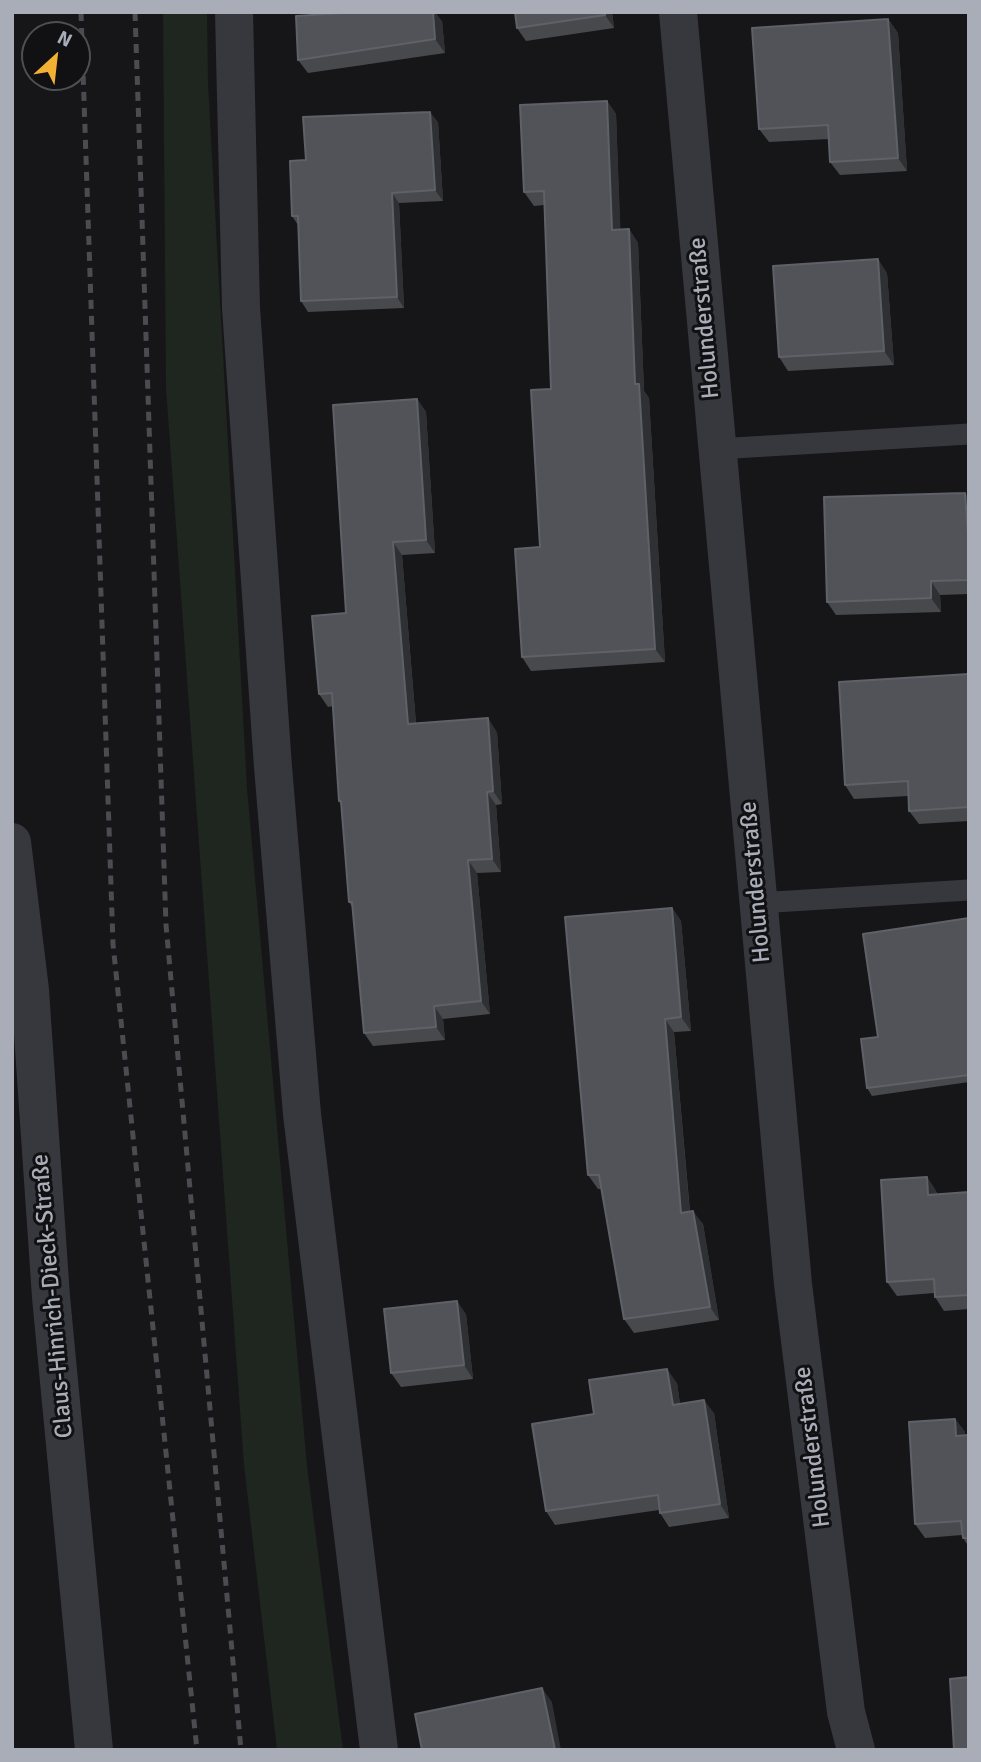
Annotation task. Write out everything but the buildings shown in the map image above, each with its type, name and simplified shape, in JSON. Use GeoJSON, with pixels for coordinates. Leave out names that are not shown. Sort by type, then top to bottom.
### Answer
{"type":"FeatureCollection","features":[{"type":"Feature","properties":{"kind":"street"},"geometry":{"type":"LineString","coordinates":[[234,12],[241,308],[302,1114],[379,1750]]}},
{"type":"Feature","properties":{"kind":"street","name":"Holunderstraße"},"geometry":{"type":"LineString","coordinates":[[678,12],[793,1284],[846,1712],[856,1750]]}},
{"type":"Feature","properties":{"kind":"street","name":"Claus-Hinrich-Dieck-Straße"},"geometry":{"type":"LineString","coordinates":[[12,842],[21,994],[94,1750]]}},
{"type":"Feature","properties":{"kind":"lane"},"geometry":{"type":"LineString","coordinates":[[717,449],[969,434]]}},
{"type":"Feature","properties":{"kind":"lane"},"geometry":{"type":"LineString","coordinates":[[758,903],[969,890]]}},
{"type":"Feature","properties":{"kind":"shaded area"},"geometry":{"type":"Polygon","coordinates":[[[163,12],[207,12],[208,84],[247,788],[307,1466],[343,1750],[277,1750],[244,1465],[166,388],[163,12]]]}},
{"type":"Feature","properties":{"kind":"railway"},"geometry":{"type":"LineString","coordinates":[[81,12],[113,944],[197,1750]]}},
{"type":"Feature","properties":{"kind":"railway"},"geometry":{"type":"LineString","coordinates":[[135,12],[166,925],[241,1750]]}}]}
